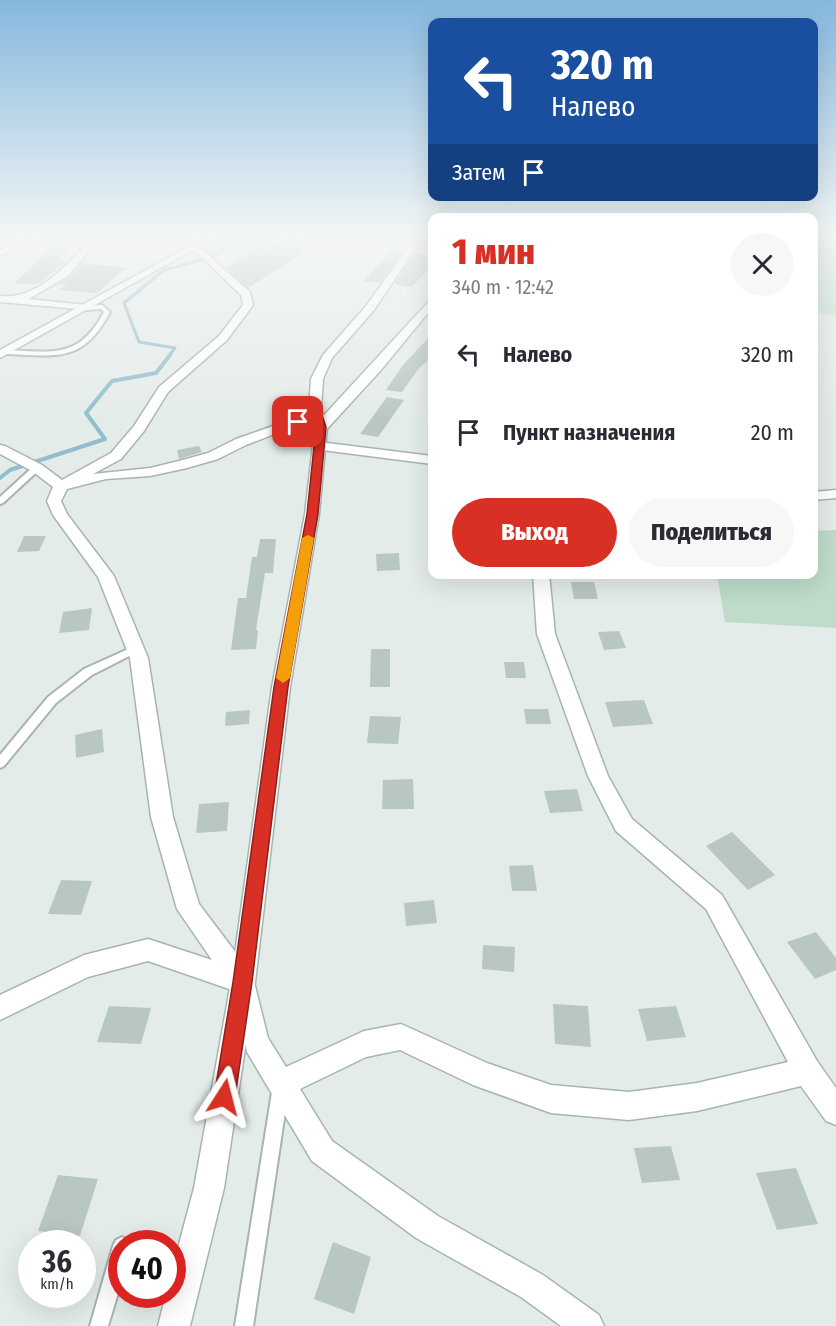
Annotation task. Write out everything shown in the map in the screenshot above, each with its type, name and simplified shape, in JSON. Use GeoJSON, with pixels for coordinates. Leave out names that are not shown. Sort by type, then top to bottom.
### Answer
{"type":"FeatureCollection","features":[{"type":"Feature","properties":{"kind":"street"},"geometry":{"type":"LineString","coordinates":[[20,301],[25,298]]}},
{"type":"Feature","properties":{"kind":"street"},"geometry":{"type":"LineString","coordinates":[[3,353],[104,298]]}},
{"type":"Feature","properties":{"kind":"street"},"geometry":{"type":"LineString","coordinates":[[247,298],[248,305],[223,338],[163,390],[139,428],[116,456],[61,486],[54,501],[60,515],[106,576],[139,658],[162,817],[189,909],[243,982],[256,1043],[322,1151],[427,1227],[532,1286],[588,1326]]}},
{"type":"Feature","properties":{"kind":"street"},"geometry":{"type":"LineString","coordinates":[[174,1326],[210,1188],[243,982],[281,687],[312,514],[319,429],[315,408],[317,379],[327,357],[377,298]]}},
{"type":"Feature","properties":{"kind":"street"},"geometry":{"type":"LineString","coordinates":[[0,299],[86,308]]}},
{"type":"Feature","properties":{"kind":"street"},"geometry":{"type":"LineString","coordinates":[[319,429],[377,368],[428,306]]}},
{"type":"Feature","properties":{"kind":"street"},"geometry":{"type":"LineString","coordinates":[[0,449],[31,465],[61,486],[106,475],[150,472],[182,465],[213,456],[241,442],[319,429],[428,459]]}},
{"type":"Feature","properties":{"kind":"street"},"geometry":{"type":"LineString","coordinates":[[818,496],[836,494]]}},
{"type":"Feature","properties":{"kind":"street"},"geometry":{"type":"LineString","coordinates":[[541,579],[546,634],[598,776],[624,825],[714,903],[807,1071],[836,1111]]}},
{"type":"Feature","properties":{"kind":"street"},"geometry":{"type":"LineString","coordinates":[[0,1008],[84,967],[148,950],[243,982]]}},
{"type":"Feature","properties":{"kind":"street"},"geometry":{"type":"LineString","coordinates":[[281,1084],[364,1044],[401,1037],[483,1075],[551,1099],[629,1106],[697,1097],[807,1071]]}},
{"type":"Feature","properties":{"kind":"lane"},"geometry":{"type":"LineString","coordinates":[[3,353],[62,353],[77,347],[98,333],[107,312],[102,307],[86,308]]}},
{"type":"Feature","properties":{"kind":"lane"},"geometry":{"type":"LineString","coordinates":[[0,501],[31,465]]}},
{"type":"Feature","properties":{"kind":"lane"},"geometry":{"type":"LineString","coordinates":[[0,763],[52,700],[88,672],[135,650]]}},
{"type":"Feature","properties":{"kind":"lane"},"geometry":{"type":"LineString","coordinates":[[244,1326],[281,1084]]}},
{"type":"Feature","properties":{"kind":"lane"},"geometry":{"type":"LineString","coordinates":[[99,1326],[108,1295]]}},
{"type":"Feature","properties":{"kind":"green space"},"geometry":{"type":"Polygon","coordinates":[[[818,298],[836,298],[836,316],[818,312],[818,298]]]}},
{"type":"Feature","properties":{"kind":"green space"},"geometry":{"type":"Polygon","coordinates":[[[836,530],[836,628],[725,622],[718,579],[818,579],[818,531],[836,530]]]}},
{"type":"Feature","properties":{"kind":"building"},"geometry":{"type":"Polygon","coordinates":[[[428,338],[428,360],[419,368],[402,392],[386,390],[403,365],[428,338]]]}},
{"type":"Feature","properties":{"kind":"building"},"geometry":{"type":"Polygon","coordinates":[[[387,397],[404,400],[378,437],[360,434],[387,397]]]}},
{"type":"Feature","properties":{"kind":"building"},"geometry":{"type":"Polygon","coordinates":[[[199,446],[202,452],[179,459],[177,450],[199,446]]]}},
{"type":"Feature","properties":{"kind":"building"},"geometry":{"type":"Polygon","coordinates":[[[24,536],[46,536],[39,551],[17,552],[24,536]]]}},
{"type":"Feature","properties":{"kind":"building"},"geometry":{"type":"Polygon","coordinates":[[[260,539],[276,539],[273,573],[265,573],[256,630],[258,630],[256,649],[231,650],[238,598],[246,598],[252,557],[257,557],[260,539]]]}},
{"type":"Feature","properties":{"kind":"building"},"geometry":{"type":"Polygon","coordinates":[[[399,553],[400,570],[377,571],[376,554],[399,553]]]}},
{"type":"Feature","properties":{"kind":"building"},"geometry":{"type":"Polygon","coordinates":[[[571,582],[594,582],[598,599],[574,599],[571,582]]]}},
{"type":"Feature","properties":{"kind":"building"},"geometry":{"type":"Polygon","coordinates":[[[92,608],[89,630],[59,633],[63,612],[92,608]]]}},
{"type":"Feature","properties":{"kind":"building"},"geometry":{"type":"Polygon","coordinates":[[[619,631],[626,648],[604,650],[598,632],[619,631]]]}},
{"type":"Feature","properties":{"kind":"building"},"geometry":{"type":"Polygon","coordinates":[[[371,649],[390,649],[390,687],[370,687],[371,649]]]}},
{"type":"Feature","properties":{"kind":"building"},"geometry":{"type":"Polygon","coordinates":[[[504,662],[524,662],[526,678],[506,678],[504,662]]]}},
{"type":"Feature","properties":{"kind":"building"},"geometry":{"type":"Polygon","coordinates":[[[644,700],[653,724],[613,727],[605,702],[644,700]]]}},
{"type":"Feature","properties":{"kind":"building"},"geometry":{"type":"Polygon","coordinates":[[[524,709],[548,709],[551,724],[526,724],[524,709]]]}},
{"type":"Feature","properties":{"kind":"building"},"geometry":{"type":"Polygon","coordinates":[[[250,710],[249,724],[225,726],[226,712],[250,710]]]}},
{"type":"Feature","properties":{"kind":"building"},"geometry":{"type":"Polygon","coordinates":[[[370,716],[401,717],[398,744],[367,743],[370,716]]]}},
{"type":"Feature","properties":{"kind":"building"},"geometry":{"type":"Polygon","coordinates":[[[102,729],[104,752],[76,758],[75,735],[102,729]]]}},
{"type":"Feature","properties":{"kind":"building"},"geometry":{"type":"Polygon","coordinates":[[[413,779],[414,809],[382,809],[383,780],[413,779]]]}},
{"type":"Feature","properties":{"kind":"building"},"geometry":{"type":"Polygon","coordinates":[[[577,789],[583,811],[550,813],[544,791],[577,789]]]}},
{"type":"Feature","properties":{"kind":"building"},"geometry":{"type":"Polygon","coordinates":[[[229,802],[227,831],[196,833],[199,804],[229,802]]]}},
{"type":"Feature","properties":{"kind":"building"},"geometry":{"type":"Polygon","coordinates":[[[732,832],[775,875],[748,890],[706,846],[732,832]]]}},
{"type":"Feature","properties":{"kind":"building"},"geometry":{"type":"Polygon","coordinates":[[[533,865],[537,891],[512,891],[509,866],[533,865]]]}},
{"type":"Feature","properties":{"kind":"building"},"geometry":{"type":"Polygon","coordinates":[[[61,880],[92,881],[81,915],[48,914],[61,880]]]}},
{"type":"Feature","properties":{"kind":"building"},"geometry":{"type":"Polygon","coordinates":[[[434,900],[437,923],[406,926],[404,903],[434,900]]]}},
{"type":"Feature","properties":{"kind":"building"},"geometry":{"type":"Polygon","coordinates":[[[816,932],[836,958],[836,970],[815,979],[787,942],[816,932]]]}},
{"type":"Feature","properties":{"kind":"building"},"geometry":{"type":"Polygon","coordinates":[[[483,945],[515,947],[514,972],[482,969],[483,945]]]}},
{"type":"Feature","properties":{"kind":"building"},"geometry":{"type":"Polygon","coordinates":[[[553,1004],[588,1006],[591,1047],[555,1044],[553,1004]]]}},
{"type":"Feature","properties":{"kind":"building"},"geometry":{"type":"Polygon","coordinates":[[[109,1006],[151,1008],[141,1044],[97,1042],[109,1006]]]}},
{"type":"Feature","properties":{"kind":"building"},"geometry":{"type":"Polygon","coordinates":[[[676,1006],[686,1037],[647,1041],[638,1009],[676,1006]]]}},
{"type":"Feature","properties":{"kind":"building"},"geometry":{"type":"Polygon","coordinates":[[[671,1146],[680,1180],[642,1183],[634,1148],[671,1146]]]}},
{"type":"Feature","properties":{"kind":"building"},"geometry":{"type":"Polygon","coordinates":[[[796,1168],[818,1224],[777,1230],[756,1173],[796,1168]]]}},
{"type":"Feature","properties":{"kind":"building"},"geometry":{"type":"Polygon","coordinates":[[[58,1175],[98,1179],[82,1230],[38,1230],[58,1175]]]}},
{"type":"Feature","properties":{"kind":"building"},"geometry":{"type":"Polygon","coordinates":[[[333,1242],[371,1257],[354,1314],[314,1299],[333,1242]]]}},
{"type":"Feature","properties":{"kind":"waterway"},"geometry":{"type":"LineString","coordinates":[[130,298],[124,303],[139,342],[175,348],[168,357]]}},
{"type":"Feature","properties":{"kind":"waterway"},"geometry":{"type":"LineString","coordinates":[[0,478],[10,470],[105,439],[86,413],[112,381],[156,373],[170,355]]}},
{"type":"Feature","properties":{"kind":"slow traffic"},"geometry":{"type":"LineString","coordinates":[[283,678],[308,538]]}},
{"type":"Feature","properties":{"kind":"route"},"geometry":{"type":"LineString","coordinates":[[224,1097],[243,982],[281,687],[312,514],[321,427],[317,415],[298,422]]}}]}
